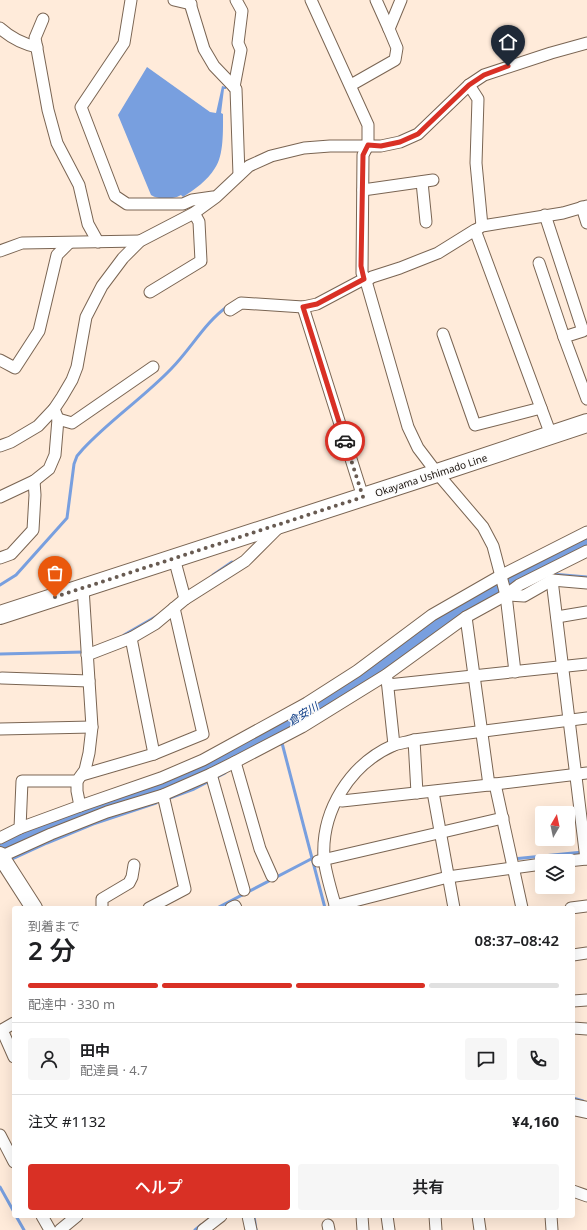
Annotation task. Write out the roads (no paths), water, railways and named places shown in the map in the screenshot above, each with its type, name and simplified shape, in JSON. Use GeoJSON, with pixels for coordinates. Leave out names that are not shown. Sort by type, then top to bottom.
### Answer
{"type":"FeatureCollection","features":[{"type":"Feature","properties":{"kind":"main road","name":"Okayama Ushimado Line"},"geometry":{"type":"LineString","coordinates":[[0,615],[587,423]]}},
{"type":"Feature","properties":{"kind":"main road"},"geometry":{"type":"LineString","coordinates":[[0,856],[33,906]]}},
{"type":"Feature","properties":{"kind":"main road"},"geometry":{"type":"LineString","coordinates":[[575,1107],[587,1110]]}},
{"type":"Feature","properties":{"kind":"street"},"geometry":{"type":"LineString","coordinates":[[130,0],[124,43],[81,107],[116,196],[127,204],[183,204],[192,200],[216,197]]}},
{"type":"Feature","properties":{"kind":"street"},"geometry":{"type":"LineString","coordinates":[[174,0],[190,2],[204,49],[214,66],[236,89],[239,175]]}},
{"type":"Feature","properties":{"kind":"street"},"geometry":{"type":"LineString","coordinates":[[234,87],[241,50],[238,43],[242,11],[236,0]]}},
{"type":"Feature","properties":{"kind":"street"},"geometry":{"type":"LineString","coordinates":[[311,0],[368,125],[368,145],[363,155],[361,266],[408,427],[418,448],[437,473],[483,527],[493,546],[503,585],[515,672]]}},
{"type":"Feature","properties":{"kind":"street"},"geometry":{"type":"LineString","coordinates":[[350,85],[395,60],[397,48],[376,0]]}},
{"type":"Feature","properties":{"kind":"street"},"geometry":{"type":"LineString","coordinates":[[389,29],[401,0]]}},
{"type":"Feature","properties":{"kind":"street"},"geometry":{"type":"LineString","coordinates":[[43,19],[35,38],[48,110],[57,143],[79,185],[88,224],[98,242]]}},
{"type":"Feature","properties":{"kind":"street"},"geometry":{"type":"LineString","coordinates":[[0,28],[14,39],[27,45],[37,47]]}},
{"type":"Feature","properties":{"kind":"street"},"geometry":{"type":"LineString","coordinates":[[0,497],[34,481],[49,469],[55,454],[56,414],[77,367],[86,317],[102,286],[123,258],[140,241],[194,213],[216,197],[249,166],[271,156],[304,148],[368,145],[381,146],[400,142],[418,134],[469,85],[484,75],[587,43]]}},
{"type":"Feature","properties":{"kind":"street"},"geometry":{"type":"LineString","coordinates":[[469,85],[478,99],[476,163],[480,225],[551,435]]}},
{"type":"Feature","properties":{"kind":"street"},"geometry":{"type":"LineString","coordinates":[[363,190],[427,181],[426,222]]}},
{"type":"Feature","properties":{"kind":"street"},"geometry":{"type":"LineString","coordinates":[[230,310],[241,303],[303,307],[317,304],[364,278],[400,268],[438,253],[480,225],[563,213],[585,207],[587,223]]}},
{"type":"Feature","properties":{"kind":"street"},"geometry":{"type":"LineString","coordinates":[[150,292],[201,261],[199,222],[194,213]]}},
{"type":"Feature","properties":{"kind":"street"},"geometry":{"type":"LineString","coordinates":[[545,216],[585,330],[564,337]]}},
{"type":"Feature","properties":{"kind":"street"},"geometry":{"type":"LineString","coordinates":[[0,251],[22,243],[140,241]]}},
{"type":"Feature","properties":{"kind":"street"},"geometry":{"type":"LineString","coordinates":[[0,360],[15,368],[39,331],[57,255],[69,243]]}},
{"type":"Feature","properties":{"kind":"street"},"geometry":{"type":"LineString","coordinates":[[539,263],[587,399]]}},
{"type":"Feature","properties":{"kind":"street"},"geometry":{"type":"LineString","coordinates":[[303,307],[363,497]]}},
{"type":"Feature","properties":{"kind":"street"},"geometry":{"type":"LineString","coordinates":[[443,334],[475,425],[541,408]]}},
{"type":"Feature","properties":{"kind":"street"},"geometry":{"type":"LineString","coordinates":[[56,414],[72,423],[153,367]]}},
{"type":"Feature","properties":{"kind":"street"},"geometry":{"type":"LineString","coordinates":[[0,446],[12,442],[56,414]]}},
{"type":"Feature","properties":{"kind":"street"},"geometry":{"type":"LineString","coordinates":[[0,558],[11,554],[33,530],[35,495],[34,481]]}},
{"type":"Feature","properties":{"kind":"street"},"geometry":{"type":"LineString","coordinates":[[87,653],[131,638],[155,624],[174,608],[184,596],[245,560],[282,523]]}},
{"type":"Feature","properties":{"kind":"street"},"geometry":{"type":"LineString","coordinates":[[0,838],[20,828],[161,778],[387,680],[466,617],[503,585],[587,532]]}},
{"type":"Feature","properties":{"kind":"street"},"geometry":{"type":"LineString","coordinates":[[0,856],[107,812],[163,799],[212,778],[236,765],[432,615],[503,585],[519,585],[587,551]]}},
{"type":"Feature","properties":{"kind":"street"},"geometry":{"type":"LineString","coordinates":[[174,558],[184,596]]}},
{"type":"Feature","properties":{"kind":"street"},"geometry":{"type":"LineString","coordinates":[[503,585],[524,596],[552,580],[587,583]]}},
{"type":"Feature","properties":{"kind":"street"},"geometry":{"type":"LineString","coordinates":[[552,580],[569,720],[582,774],[586,855],[575,859]]}},
{"type":"Feature","properties":{"kind":"street"},"geometry":{"type":"LineString","coordinates":[[80,806],[77,792],[79,778],[85,770],[89,753],[92,727],[83,588]]}},
{"type":"Feature","properties":{"kind":"street"},"geometry":{"type":"LineString","coordinates":[[20,828],[22,781],[79,778],[154,754],[203,734],[174,608]]}},
{"type":"Feature","properties":{"kind":"street"},"geometry":{"type":"LineString","coordinates":[[557,617],[587,612]]}},
{"type":"Feature","properties":{"kind":"street"},"geometry":{"type":"LineString","coordinates":[[466,617],[482,731],[492,785],[522,906]]}},
{"type":"Feature","properties":{"kind":"street"},"geometry":{"type":"LineString","coordinates":[[131,638],[154,754]]}},
{"type":"Feature","properties":{"kind":"street"},"geometry":{"type":"LineString","coordinates":[[387,680],[474,676],[587,664]]}},
{"type":"Feature","properties":{"kind":"street"},"geometry":{"type":"LineString","coordinates":[[2,678],[89,681]]}},
{"type":"Feature","properties":{"kind":"street"},"geometry":{"type":"LineString","coordinates":[[387,680],[394,745]]}},
{"type":"Feature","properties":{"kind":"street"},"geometry":{"type":"LineString","coordinates":[[336,906],[320,860],[330,812],[342,788],[360,768],[375,756],[394,745],[414,740],[587,718]]}},
{"type":"Feature","properties":{"kind":"street"},"geometry":{"type":"LineString","coordinates":[[0,729],[92,727]]}},
{"type":"Feature","properties":{"kind":"street"},"geometry":{"type":"LineString","coordinates":[[414,740],[417,793]]}},
{"type":"Feature","properties":{"kind":"street"},"geometry":{"type":"LineString","coordinates":[[236,765],[260,849],[272,876]]}},
{"type":"Feature","properties":{"kind":"street"},"geometry":{"type":"LineString","coordinates":[[337,800],[342,801],[433,792],[582,774]]}},
{"type":"Feature","properties":{"kind":"street"},"geometry":{"type":"LineString","coordinates":[[212,778],[244,890]]}},
{"type":"Feature","properties":{"kind":"street"},"geometry":{"type":"LineString","coordinates":[[433,792],[454,906]]}},
{"type":"Feature","properties":{"kind":"street"},"geometry":{"type":"LineString","coordinates":[[153,906],[185,888],[163,799]]}},
{"type":"Feature","properties":{"kind":"street"},"geometry":{"type":"LineString","coordinates":[[320,860],[439,830],[500,819]]}},
{"type":"Feature","properties":{"kind":"street"},"geometry":{"type":"LineString","coordinates":[[340,906],[448,877],[512,862],[535,864]]}},
{"type":"Feature","properties":{"kind":"street"},"geometry":{"type":"LineString","coordinates":[[102,906],[102,899],[129,882],[132,878],[134,866]]}},
{"type":"Feature","properties":{"kind":"street"},"geometry":{"type":"LineString","coordinates":[[575,908],[587,906]]}},
{"type":"Feature","properties":{"kind":"street"},"geometry":{"type":"LineString","coordinates":[[575,955],[587,953]]}},
{"type":"Feature","properties":{"kind":"street"},"geometry":{"type":"LineString","coordinates":[[575,1001],[587,1000]]}},
{"type":"Feature","properties":{"kind":"street"},"geometry":{"type":"LineString","coordinates":[[12,1024],[1,1030],[12,1053]]}},
{"type":"Feature","properties":{"kind":"street"},"geometry":{"type":"LineString","coordinates":[[575,1028],[587,1029]]}},
{"type":"Feature","properties":{"kind":"street"},"geometry":{"type":"LineString","coordinates":[[0,1135],[12,1158]]}},
{"type":"Feature","properties":{"kind":"street"},"geometry":{"type":"LineString","coordinates":[[575,1192],[587,1196]]}},
{"type":"Feature","properties":{"kind":"street"},"geometry":{"type":"LineString","coordinates":[[43,1218],[50,1230]]}},
{"type":"Feature","properties":{"kind":"street"},"geometry":{"type":"LineString","coordinates":[[60,1230],[75,1218]]}},
{"type":"Feature","properties":{"kind":"street"},"geometry":{"type":"LineString","coordinates":[[203,1230],[218,1218]]}},
{"type":"Feature","properties":{"kind":"street"},"geometry":{"type":"LineString","coordinates":[[248,1218],[250,1230]]}},
{"type":"Feature","properties":{"kind":"street"},"geometry":{"type":"LineString","coordinates":[[362,1218],[363,1230]]}},
{"type":"Feature","properties":{"kind":"street"},"geometry":{"type":"LineString","coordinates":[[387,1218],[389,1230]]}},
{"type":"Feature","properties":{"kind":"street"},"geometry":{"type":"LineString","coordinates":[[435,1218],[436,1230]]}},
{"type":"Feature","properties":{"kind":"street"},"geometry":{"type":"LineString","coordinates":[[478,1218],[480,1230]]}},
{"type":"Feature","properties":{"kind":"street"},"geometry":{"type":"LineString","coordinates":[[551,1218],[552,1230]]}},
{"type":"Feature","properties":{"kind":"water"},"geometry":{"type":"Polygon","coordinates":[[[147,67],[210,112],[216,113],[222,86],[226,87],[226,89],[224,89],[221,113],[223,114],[223,127],[218,163],[205,181],[183,197],[181,195],[170,199],[162,199],[151,195],[118,115],[147,67]]]}},
{"type":"Feature","properties":{"kind":"waterway"},"geometry":{"type":"LineString","coordinates":[[0,585],[16,575],[67,518],[74,464],[77,456],[93,438],[171,369],[212,320],[228,306]]}},
{"type":"Feature","properties":{"kind":"waterway","name":"倉安川"},"geometry":{"type":"LineString","coordinates":[[0,846],[90,810],[163,785],[224,757],[305,715],[441,621],[509,580],[587,543]]}},
{"type":"Feature","properties":{"kind":"waterway"},"geometry":{"type":"LineString","coordinates":[[213,575],[232,562]]}},
{"type":"Feature","properties":{"kind":"waterway"},"geometry":{"type":"LineString","coordinates":[[549,575],[587,577]]}},
{"type":"Feature","properties":{"kind":"waterway"},"geometry":{"type":"LineString","coordinates":[[523,586],[524,589],[537,582]]}},
{"type":"Feature","properties":{"kind":"waterway"},"geometry":{"type":"LineString","coordinates":[[124,635],[157,616]]}},
{"type":"Feature","properties":{"kind":"waterway"},"geometry":{"type":"LineString","coordinates":[[0,654],[84,652]]}},
{"type":"Feature","properties":{"kind":"waterway"},"geometry":{"type":"LineString","coordinates":[[280,744],[282,743],[324,906]]}},
{"type":"Feature","properties":{"kind":"waterway"},"geometry":{"type":"LineString","coordinates":[[167,799],[194,789],[225,773]]}},
{"type":"Feature","properties":{"kind":"waterway"},"geometry":{"type":"LineString","coordinates":[[10,860],[93,824],[156,803]]}},
{"type":"Feature","properties":{"kind":"waterway"},"geometry":{"type":"LineString","coordinates":[[513,859],[583,852]]}},
{"type":"Feature","properties":{"kind":"waterway"},"geometry":{"type":"LineString","coordinates":[[221,906],[313,858]]}},
{"type":"Feature","properties":{"kind":"waterway"},"geometry":{"type":"LineString","coordinates":[[575,1099],[583,1101]]}},
{"type":"Feature","properties":{"kind":"waterway"},"geometry":{"type":"LineString","coordinates":[[0,1187],[12,1208]]}},
{"type":"Feature","properties":{"kind":"waterway"},"geometry":{"type":"LineString","coordinates":[[17,1218],[24,1230]]}},
{"type":"Feature","properties":{"kind":"waterway"},"geometry":{"type":"LineString","coordinates":[[254,1218],[256,1230]]}},
{"type":"Feature","properties":{"kind":"waterway"},"geometry":{"type":"LineString","coordinates":[[195,1230],[201,1225]]}}]}
